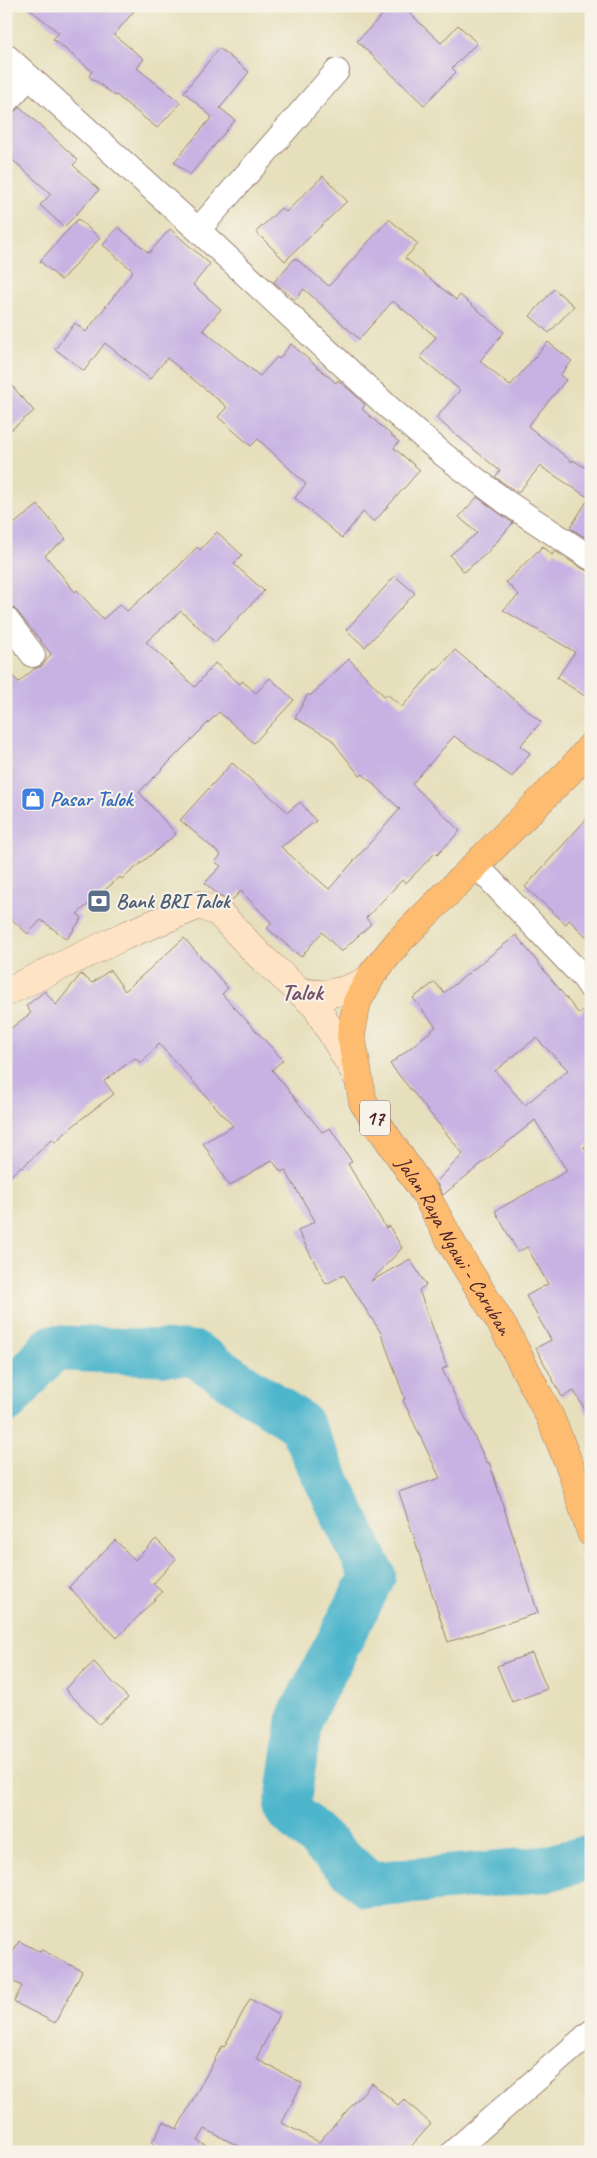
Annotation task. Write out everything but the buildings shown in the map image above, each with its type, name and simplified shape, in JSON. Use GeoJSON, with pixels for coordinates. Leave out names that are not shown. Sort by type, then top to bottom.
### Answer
{"type":"FeatureCollection","features":[{"type":"Feature","properties":{"kind":"highway","name":"Jalan Raya Ngawi - Caruban"},"geometry":{"type":"LineString","coordinates":[[591,746],[569,772],[400,940],[369,979],[357,1002],[351,1035],[363,1102],[426,1195],[455,1249],[514,1347],[550,1417],[571,1469],[591,1533]]}},
{"type":"Feature","properties":{"kind":"main road"},"geometry":{"type":"LineString","coordinates":[[6,992],[124,936],[199,905],[218,912],[260,956],[316,1006],[359,1080]]}},
{"type":"Feature","properties":{"kind":"main road"},"geometry":{"type":"LineString","coordinates":[[302,992],[317,995],[344,992],[369,979]]}},
{"type":"Feature","properties":{"kind":"street"},"geometry":{"type":"LineString","coordinates":[[6,56],[198,230],[387,406],[444,455],[506,502],[591,558]]}},
{"type":"Feature","properties":{"kind":"street"},"geometry":{"type":"LineString","coordinates":[[198,230],[337,71]]}},
{"type":"Feature","properties":{"kind":"street"},"geometry":{"type":"LineString","coordinates":[[6,102],[29,77]]}},
{"type":"Feature","properties":{"kind":"street"},"geometry":{"type":"LineString","coordinates":[[6,619],[33,655]]}},
{"type":"Feature","properties":{"kind":"street"},"geometry":{"type":"LineString","coordinates":[[476,865],[584,978],[591,988]]}},
{"type":"Feature","properties":{"kind":"street"},"geometry":{"type":"LineString","coordinates":[[453,2152],[591,2032]]}},
{"type":"Feature","properties":{"kind":"waterway"},"geometry":{"type":"LineString","coordinates":[[6,1401],[52,1348],[195,1354],[300,1424],[373,1576],[300,1717],[287,1809],[369,1885],[545,1869],[591,1857]]}},
{"type":"Feature","properties":{"kind":"place","name":"Pasar Talok"},"geometry":{"type":"Point","coordinates":[33,799]}},
{"type":"Feature","properties":{"kind":"place","name":"Bank BRI Talok"},"geometry":{"type":"Point","coordinates":[99,901]}},
{"type":"Feature","properties":{"kind":"district","name":"Talok"},"geometry":{"type":"Point","coordinates":[302,992]}}]}
